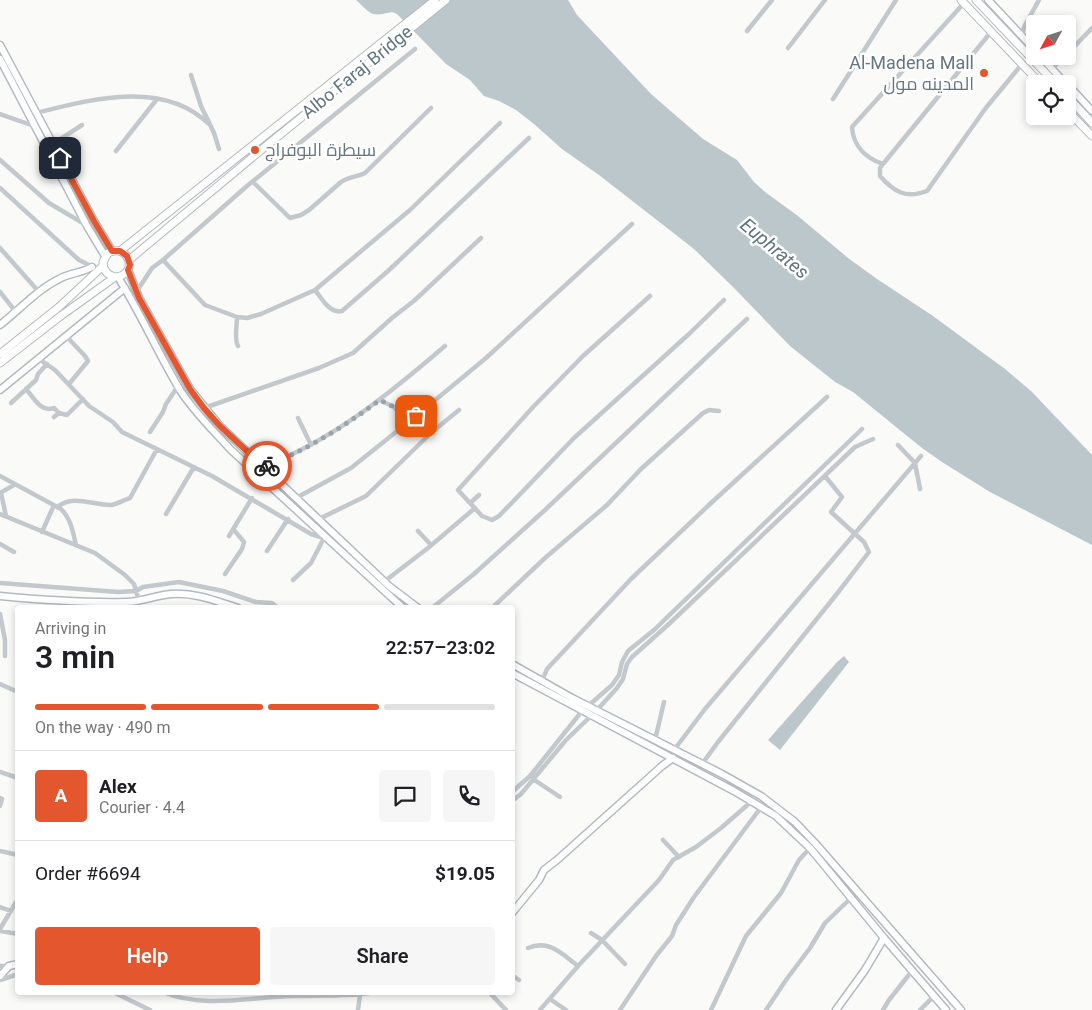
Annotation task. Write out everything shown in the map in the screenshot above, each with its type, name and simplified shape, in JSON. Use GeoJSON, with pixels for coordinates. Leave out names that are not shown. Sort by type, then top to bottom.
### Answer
{"type":"FeatureCollection","features":[{"type":"Feature","properties":{"kind":"main road","name":"Albo Faraj Bridge"},"geometry":{"type":"LineString","coordinates":[[129,260],[435,0]]}},
{"type":"Feature","properties":{"kind":"main road","name":"Albo Faraj Bridge"},"geometry":{"type":"LineString","coordinates":[[120,251],[446,0]]}},
{"type":"Feature","properties":{"kind":"main road"},"geometry":{"type":"LineString","coordinates":[[976,0],[1047,75]]}},
{"type":"Feature","properties":{"kind":"main road"},"geometry":{"type":"LineString","coordinates":[[988,0],[1026,41]]}},
{"type":"Feature","properties":{"kind":"main road"},"geometry":{"type":"LineString","coordinates":[[963,1],[1032,75]]}},
{"type":"Feature","properties":{"kind":"main road"},"geometry":{"type":"LineString","coordinates":[[0,45],[94,221],[109,253]]}},
{"type":"Feature","properties":{"kind":"main road"},"geometry":{"type":"LineString","coordinates":[[0,59],[87,226],[109,253]]}},
{"type":"Feature","properties":{"kind":"main road"},"geometry":{"type":"LineString","coordinates":[[1048,65],[1058,75]]}},
{"type":"Feature","properties":{"kind":"main road"},"geometry":{"type":"LineString","coordinates":[[1076,94],[1092,111]]}},
{"type":"Feature","properties":{"kind":"main road"},"geometry":{"type":"LineString","coordinates":[[1076,105],[1092,123]]}},
{"type":"Feature","properties":{"kind":"main road"},"geometry":{"type":"LineString","coordinates":[[1076,119],[1092,136]]}},
{"type":"Feature","properties":{"kind":"main road"},"geometry":{"type":"LineString","coordinates":[[0,354],[59,307],[98,268],[109,253],[120,251],[129,260],[128,270],[137,291],[190,389],[204,408],[220,426],[296,498],[385,581],[414,605]]}},
{"type":"Feature","properties":{"kind":"main road"},"geometry":{"type":"LineString","coordinates":[[0,325],[39,292],[61,278],[98,268],[107,274],[117,277],[189,403],[230,449],[400,605]]}},
{"type":"Feature","properties":{"kind":"main road"},"geometry":{"type":"LineString","coordinates":[[0,363],[52,322],[117,277],[123,276],[128,270]]}},
{"type":"Feature","properties":{"kind":"main road"},"geometry":{"type":"LineString","coordinates":[[0,390],[125,288]]}},
{"type":"Feature","properties":{"kind":"main road"},"geometry":{"type":"LineString","coordinates":[[346,556],[352,550]]}},
{"type":"Feature","properties":{"kind":"main road"},"geometry":{"type":"LineString","coordinates":[[0,596],[34,600],[120,602],[139,601],[152,596],[180,594],[207,597],[230,605]]}},
{"type":"Feature","properties":{"kind":"main road"},"geometry":{"type":"LineString","coordinates":[[515,666],[582,711],[762,806],[776,816],[810,848],[870,922],[946,1010]]}},
{"type":"Feature","properties":{"kind":"main road"},"geometry":{"type":"LineString","coordinates":[[515,674],[536,680],[597,710],[761,796],[795,822],[879,914],[961,1010]]}},
{"type":"Feature","properties":{"kind":"main road"},"geometry":{"type":"LineString","coordinates":[[515,908],[539,880],[544,870],[673,758]]}},
{"type":"Feature","properties":{"kind":"main road"},"geometry":{"type":"LineString","coordinates":[[870,922],[879,914]]}},
{"type":"Feature","properties":{"kind":"main road"},"geometry":{"type":"LineString","coordinates":[[836,1010],[865,970],[884,938]]}},
{"type":"Feature","properties":{"kind":"main road"},"geometry":{"type":"LineString","coordinates":[[0,976],[9,966],[15,965]]}},
{"type":"Feature","properties":{"kind":"street"},"geometry":{"type":"LineString","coordinates":[[747,31],[772,0]]}},
{"type":"Feature","properties":{"kind":"street"},"geometry":{"type":"LineString","coordinates":[[788,48],[825,0]]}},
{"type":"Feature","properties":{"kind":"street"},"geometry":{"type":"LineString","coordinates":[[834,99],[896,0]]}},
{"type":"Feature","properties":{"kind":"street"},"geometry":{"type":"LineString","coordinates":[[1022,37],[1024,27],[1039,0]]}},
{"type":"Feature","properties":{"kind":"street"},"geometry":{"type":"LineString","coordinates":[[883,164],[872,160],[862,150],[852,136],[852,127],[963,1]]}},
{"type":"Feature","properties":{"kind":"street"},"geometry":{"type":"LineString","coordinates":[[1076,45],[1092,28]]}},
{"type":"Feature","properties":{"kind":"street"},"geometry":{"type":"LineString","coordinates":[[991,32],[880,168],[880,176],[891,188],[907,195],[927,191],[985,109],[1022,64]]}},
{"type":"Feature","properties":{"kind":"street"},"geometry":{"type":"LineString","coordinates":[[137,291],[152,268],[415,49]]}},
{"type":"Feature","properties":{"kind":"street"},"geometry":{"type":"LineString","coordinates":[[1052,69],[1056,65]]}},
{"type":"Feature","properties":{"kind":"street"},"geometry":{"type":"LineString","coordinates":[[0,72],[8,74]]}},
{"type":"Feature","properties":{"kind":"street"},"geometry":{"type":"LineString","coordinates":[[191,75],[201,106],[219,148]]}},
{"type":"Feature","properties":{"kind":"street"},"geometry":{"type":"LineString","coordinates":[[36,113],[110,96],[143,97],[172,101],[184,105],[196,112],[210,125]]}},
{"type":"Feature","properties":{"kind":"street"},"geometry":{"type":"LineString","coordinates":[[116,151],[157,99]]}},
{"type":"Feature","properties":{"kind":"street"},"geometry":{"type":"LineString","coordinates":[[253,182],[269,196],[286,216],[290,218],[302,215],[341,182],[365,173],[431,108]]}},
{"type":"Feature","properties":{"kind":"street"},"geometry":{"type":"LineString","coordinates":[[0,114],[34,126]]}},
{"type":"Feature","properties":{"kind":"street"},"geometry":{"type":"LineString","coordinates":[[163,260],[205,305],[237,317],[247,318],[261,314],[315,290],[410,210],[500,123]]}},
{"type":"Feature","properties":{"kind":"street"},"geometry":{"type":"LineString","coordinates":[[53,144],[82,125]]}},
{"type":"Feature","properties":{"kind":"street"},"geometry":{"type":"LineString","coordinates":[[315,290],[334,311],[342,311],[388,271],[529,138]]}},
{"type":"Feature","properties":{"kind":"street"},"geometry":{"type":"LineString","coordinates":[[0,160],[49,203],[87,226]]}},
{"type":"Feature","properties":{"kind":"street"},"geometry":{"type":"LineString","coordinates":[[0,188],[79,260],[98,268]]}},
{"type":"Feature","properties":{"kind":"street"},"geometry":{"type":"LineString","coordinates":[[296,498],[351,468],[408,423],[486,358],[632,224]]}},
{"type":"Feature","properties":{"kind":"street"},"geometry":{"type":"LineString","coordinates":[[204,408],[319,368],[353,353],[415,300],[481,238]]}},
{"type":"Feature","properties":{"kind":"street"},"geometry":{"type":"LineString","coordinates":[[0,248],[39,292]]}},
{"type":"Feature","properties":{"kind":"street"},"geometry":{"type":"LineString","coordinates":[[0,292],[16,312]]}},
{"type":"Feature","properties":{"kind":"street"},"geometry":{"type":"LineString","coordinates":[[650,296],[583,356],[534,406],[458,490],[487,519],[492,520],[499,516],[574,438],[724,300]]}},
{"type":"Feature","properties":{"kind":"street"},"geometry":{"type":"LineString","coordinates":[[237,317],[238,332],[236,343],[238,346]]}},
{"type":"Feature","properties":{"kind":"street"},"geometry":{"type":"LineString","coordinates":[[436,605],[474,574],[545,510],[747,319]]}},
{"type":"Feature","properties":{"kind":"street"},"geometry":{"type":"LineString","coordinates":[[67,336],[88,361],[69,384]]}},
{"type":"Feature","properties":{"kind":"street"},"geometry":{"type":"LineString","coordinates":[[264,467],[311,445],[354,419],[445,346]]}},
{"type":"Feature","properties":{"kind":"street"},"geometry":{"type":"LineString","coordinates":[[39,359],[69,384],[82,399],[97,412],[113,422],[122,432],[194,466],[311,534],[326,539],[310,564],[293,580]]}},
{"type":"Feature","properties":{"kind":"street"},"geometry":{"type":"LineString","coordinates":[[11,403],[36,380],[38,374],[47,364]]}},
{"type":"Feature","properties":{"kind":"street"},"geometry":{"type":"LineString","coordinates":[[150,432],[178,386]]}},
{"type":"Feature","properties":{"kind":"street"},"geometry":{"type":"LineString","coordinates":[[26,389],[42,408],[49,410],[54,408],[59,413],[66,415],[82,399]]}},
{"type":"Feature","properties":{"kind":"street"},"geometry":{"type":"LineString","coordinates":[[536,680],[632,579],[710,504],[827,398]]}},
{"type":"Feature","properties":{"kind":"street"},"geometry":{"type":"LineString","coordinates":[[380,400],[394,407],[408,423]]}},
{"type":"Feature","properties":{"kind":"street"},"geometry":{"type":"LineString","coordinates":[[319,519],[366,496],[432,432],[459,410]]}},
{"type":"Feature","properties":{"kind":"street"},"geometry":{"type":"LineString","coordinates":[[495,605],[545,558],[607,505],[641,469],[703,413],[709,410],[719,412]]}},
{"type":"Feature","properties":{"kind":"street"},"geometry":{"type":"LineString","coordinates":[[54,417],[59,413]]}},
{"type":"Feature","properties":{"kind":"street"},"geometry":{"type":"LineString","coordinates":[[298,418],[311,445]]}},
{"type":"Feature","properties":{"kind":"street"},"geometry":{"type":"LineString","coordinates":[[588,706],[612,685],[619,675],[622,662],[628,651],[654,630],[862,429]]}},
{"type":"Feature","properties":{"kind":"street"},"geometry":{"type":"LineString","coordinates":[[597,710],[620,684],[627,664],[632,657],[855,447],[873,439]]}},
{"type":"Feature","properties":{"kind":"street"},"geometry":{"type":"LineString","coordinates":[[898,445],[915,463],[920,488]]}},
{"type":"Feature","properties":{"kind":"street"},"geometry":{"type":"LineString","coordinates":[[42,532],[55,506],[63,501],[74,500],[112,505],[130,498],[157,449]]}},
{"type":"Feature","properties":{"kind":"street"},"geometry":{"type":"LineString","coordinates":[[674,750],[705,709],[921,456]]}},
{"type":"Feature","properties":{"kind":"street"},"geometry":{"type":"LineString","coordinates":[[166,514],[194,466]]}},
{"type":"Feature","properties":{"kind":"street"},"geometry":{"type":"LineString","coordinates":[[0,476],[55,506],[67,515],[76,545]]}},
{"type":"Feature","properties":{"kind":"street"},"geometry":{"type":"LineString","coordinates":[[702,764],[869,552],[864,542],[831,512],[842,498],[825,476]]}},
{"type":"Feature","properties":{"kind":"street"},"geometry":{"type":"LineString","coordinates":[[6,516],[1,493],[14,485]]}},
{"type":"Feature","properties":{"kind":"street"},"geometry":{"type":"LineString","coordinates":[[470,503],[479,495]]}},
{"type":"Feature","properties":{"kind":"street"},"geometry":{"type":"LineString","coordinates":[[228,536],[234,530],[252,498]]}},
{"type":"Feature","properties":{"kind":"street"},"geometry":{"type":"LineString","coordinates":[[385,581],[474,508]]}},
{"type":"Feature","properties":{"kind":"street"},"geometry":{"type":"LineString","coordinates":[[0,514],[95,554],[125,575],[134,584],[139,601]]}},
{"type":"Feature","properties":{"kind":"street"},"geometry":{"type":"LineString","coordinates":[[267,551],[288,519]]}},
{"type":"Feature","properties":{"kind":"street"},"geometry":{"type":"LineString","coordinates":[[225,574],[242,549],[244,542],[234,530]]}},
{"type":"Feature","properties":{"kind":"street"},"geometry":{"type":"LineString","coordinates":[[418,531],[431,545]]}},
{"type":"Feature","properties":{"kind":"street"},"geometry":{"type":"LineString","coordinates":[[0,544],[14,552]]}},
{"type":"Feature","properties":{"kind":"street"},"geometry":{"type":"LineString","coordinates":[[179,582],[180,594]]}},
{"type":"Feature","properties":{"kind":"street"},"geometry":{"type":"LineString","coordinates":[[0,583],[136,592],[143,587],[179,582],[208,587],[256,602],[272,602],[275,605]]}},
{"type":"Feature","properties":{"kind":"street"},"geometry":{"type":"LineString","coordinates":[[225,603],[232,594]]}},
{"type":"Feature","properties":{"kind":"street"},"geometry":{"type":"LineString","coordinates":[[120,602],[124,605]]}},
{"type":"Feature","properties":{"kind":"street"},"geometry":{"type":"LineString","coordinates":[[0,614],[5,640],[5,656]]}},
{"type":"Feature","properties":{"kind":"street"},"geometry":{"type":"LineString","coordinates":[[0,684],[15,691]]}},
{"type":"Feature","properties":{"kind":"street"},"geometry":{"type":"LineString","coordinates":[[655,740],[664,702]]}},
{"type":"Feature","properties":{"kind":"street"},"geometry":{"type":"LineString","coordinates":[[515,789],[530,776],[582,711]]}},
{"type":"Feature","properties":{"kind":"street"},"geometry":{"type":"LineString","coordinates":[[515,799],[566,740],[591,716]]}},
{"type":"Feature","properties":{"kind":"street"},"geometry":{"type":"LineString","coordinates":[[0,772],[15,777]]}},
{"type":"Feature","properties":{"kind":"street"},"geometry":{"type":"LineString","coordinates":[[533,779],[560,797]]}},
{"type":"Feature","properties":{"kind":"street"},"geometry":{"type":"LineString","coordinates":[[0,798],[2,799],[0,806]]}},
{"type":"Feature","properties":{"kind":"street"},"geometry":{"type":"LineString","coordinates":[[540,1010],[578,966],[659,880],[673,860],[696,847],[752,801]]}},
{"type":"Feature","properties":{"kind":"street"},"geometry":{"type":"LineString","coordinates":[[620,1010],[656,956],[672,936],[676,925],[694,897],[762,806]]}},
{"type":"Feature","properties":{"kind":"street"},"geometry":{"type":"LineString","coordinates":[[663,840],[679,857]]}},
{"type":"Feature","properties":{"kind":"street"},"geometry":{"type":"LineString","coordinates":[[711,1010],[746,936],[781,893],[799,860],[810,848]]}},
{"type":"Feature","properties":{"kind":"street"},"geometry":{"type":"LineString","coordinates":[[0,851],[15,854]]}},
{"type":"Feature","properties":{"kind":"street"},"geometry":{"type":"LineString","coordinates":[[766,1010],[810,948],[825,923],[851,898]]}},
{"type":"Feature","properties":{"kind":"street"},"geometry":{"type":"LineString","coordinates":[[15,904],[0,930],[15,933]]}},
{"type":"Feature","properties":{"kind":"street"},"geometry":{"type":"LineString","coordinates":[[0,907],[11,911]]}},
{"type":"Feature","properties":{"kind":"street"},"geometry":{"type":"LineString","coordinates":[[591,933],[602,940],[626,964]]}},
{"type":"Feature","properties":{"kind":"street"},"geometry":{"type":"LineString","coordinates":[[528,948],[544,944],[551,946],[578,966]]}},
{"type":"Feature","properties":{"kind":"street"},"geometry":{"type":"LineString","coordinates":[[0,966],[9,966]]}},
{"type":"Feature","properties":{"kind":"street"},"geometry":{"type":"LineString","coordinates":[[883,1010],[912,970]]}},
{"type":"Feature","properties":{"kind":"street"},"geometry":{"type":"LineString","coordinates":[[0,980],[15,975]]}},
{"type":"Feature","properties":{"kind":"street"},"geometry":{"type":"LineString","coordinates":[[515,978],[519,980]]}},
{"type":"Feature","properties":{"kind":"street"},"geometry":{"type":"LineString","coordinates":[[119,995],[150,1010]]}},
{"type":"Feature","properties":{"kind":"street"},"geometry":{"type":"LineString","coordinates":[[172,995],[188,1000],[210,1002],[290,996],[360,995],[358,1010]]}},
{"type":"Feature","properties":{"kind":"street"},"geometry":{"type":"LineString","coordinates":[[492,995],[506,1010]]}},
{"type":"Feature","properties":{"kind":"street"},"geometry":{"type":"LineString","coordinates":[[920,1010],[934,996]]}},
{"type":"Feature","properties":{"kind":"street"},"geometry":{"type":"LineString","coordinates":[[550,999],[566,1010]]}},
{"type":"Feature","properties":{"kind":"water","name":"Euphrates"},"geometry":{"type":"Polygon","coordinates":[[[356,0],[568,0],[577,15],[651,94],[703,139],[737,160],[754,182],[765,192],[798,216],[848,258],[933,316],[1005,369],[1031,391],[1092,455],[1092,545],[990,492],[922,448],[853,392],[835,382],[790,346],[694,249],[599,175],[562,149],[516,110],[484,96],[470,80],[446,64],[397,14],[392,12],[372,14],[356,0]]]}},
{"type":"Feature","properties":{"kind":"water"},"geometry":{"type":"Polygon","coordinates":[[[844,656],[849,662],[780,750],[768,740],[844,656]]]}},
{"type":"Feature","properties":{"kind":"way so far"},"geometry":{"type":"LineString","coordinates":[[267,466],[317,442],[380,400],[394,407],[408,423],[416,416]]}},
{"type":"Feature","properties":{"kind":"place","name":"Al-Madena Mall المدينه مول"},"geometry":{"type":"Point","coordinates":[984,73]}},
{"type":"Feature","properties":{"kind":"place","name":"سيطرة البوفراج"},"geometry":{"type":"Point","coordinates":[255,150]}},
{"type":"Feature","properties":{"kind":"route"},"geometry":{"type":"LineString","coordinates":[[60,158],[112,251],[120,251],[127,256],[130,265],[128,270],[139,298],[170,350],[190,389],[220,426],[264,467],[267,466]]}}]}
